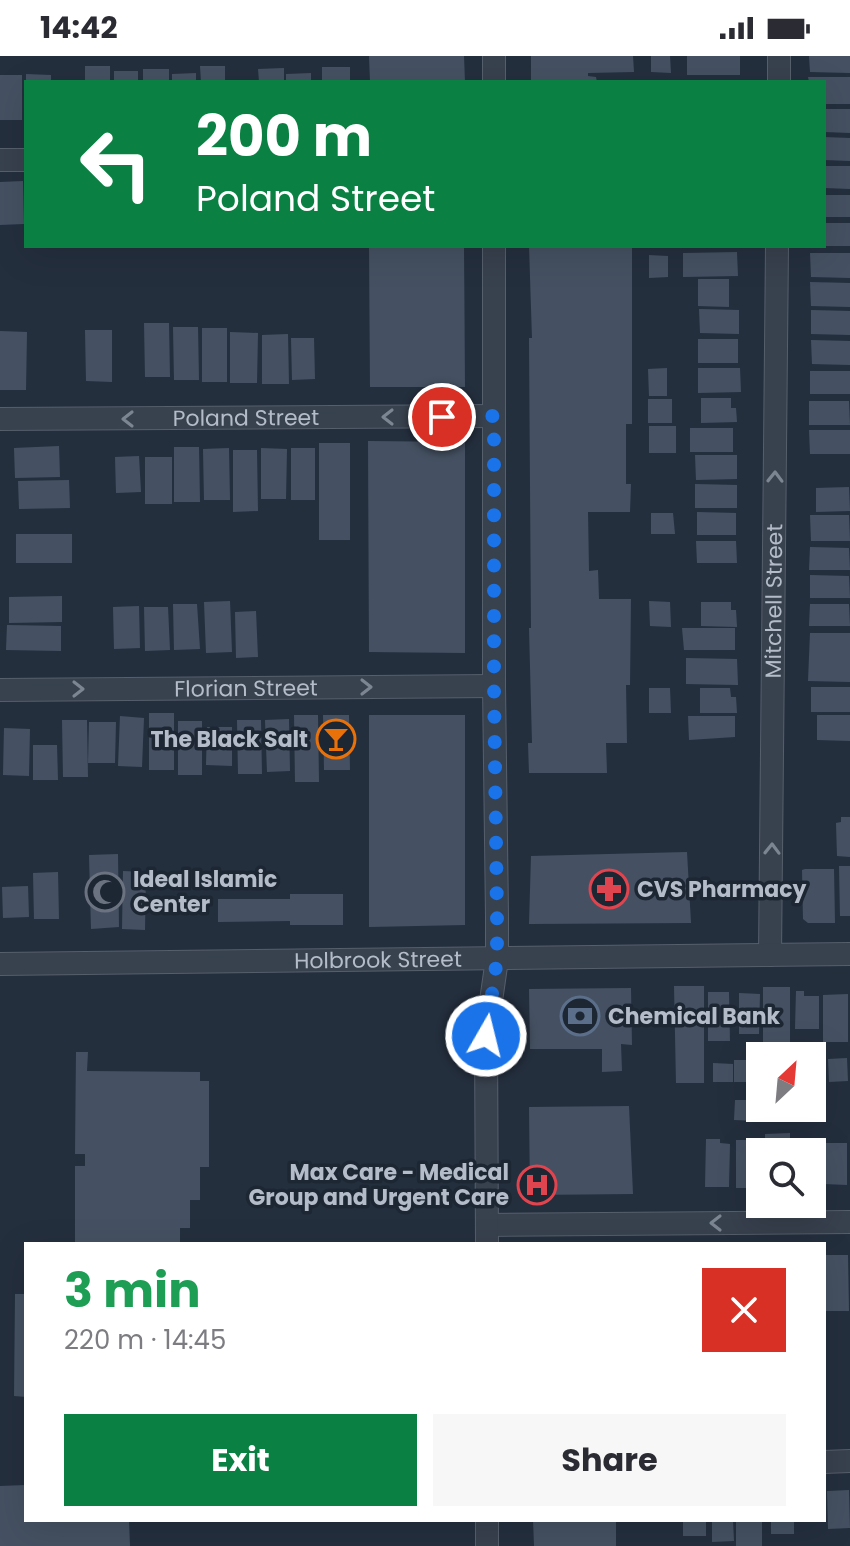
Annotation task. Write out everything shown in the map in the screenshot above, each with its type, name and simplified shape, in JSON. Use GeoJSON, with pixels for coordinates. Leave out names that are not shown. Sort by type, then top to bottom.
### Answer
{"type":"FeatureCollection","features":[{"type":"Feature","properties":{"kind":"street"},"geometry":{"type":"LineString","coordinates":[[494,56],[494,80]]}},
{"type":"Feature","properties":{"kind":"street"},"geometry":{"type":"LineString","coordinates":[[779,56],[779,80]]}},
{"type":"Feature","properties":{"kind":"street"},"geometry":{"type":"LineString","coordinates":[[0,160],[24,160]]}},
{"type":"Feature","properties":{"kind":"street"},"geometry":{"type":"LineString","coordinates":[[494,248],[497,959],[486,1036],[487,1235],[850,1222]]}},
{"type":"Feature","properties":{"kind":"street","name":"Mitchell Street"},"geometry":{"type":"LineString","coordinates":[[770,955],[777,248]]}},
{"type":"Feature","properties":{"kind":"street","name":"Poland Street"},"geometry":{"type":"LineString","coordinates":[[0,419],[494,416]]}},
{"type":"Feature","properties":{"kind":"street","name":"Florian Street"},"geometry":{"type":"LineString","coordinates":[[0,690],[494,686]]}},
{"type":"Feature","properties":{"kind":"street","name":"Holbrook Street"},"geometry":{"type":"LineString","coordinates":[[0,964],[850,954]]}},
{"type":"Feature","properties":{"kind":"street"},"geometry":{"type":"LineString","coordinates":[[826,1462],[850,1461]]}},
{"type":"Feature","properties":{"kind":"street"},"geometry":{"type":"LineString","coordinates":[[487,1522],[487,1546]]}},
{"type":"Feature","properties":{"kind":"building"},"geometry":{"type":"Polygon","coordinates":[[[369,56],[464,56],[465,80],[370,80],[369,56]]]}},
{"type":"Feature","properties":{"kind":"building"},"geometry":{"type":"Polygon","coordinates":[[[531,56],[633,56],[634,72],[588,73],[597,80],[531,80],[531,56]]]}},
{"type":"Feature","properties":{"kind":"building"},"geometry":{"type":"Polygon","coordinates":[[[651,56],[670,56],[671,73],[651,72],[651,56]]]}},
{"type":"Feature","properties":{"kind":"building"},"geometry":{"type":"Polygon","coordinates":[[[687,56],[740,56],[740,75],[687,75],[687,56]]]}},
{"type":"Feature","properties":{"kind":"building"},"geometry":{"type":"Polygon","coordinates":[[[809,56],[850,56],[850,73],[810,72],[809,56]]]}},
{"type":"Feature","properties":{"kind":"building"},"geometry":{"type":"Polygon","coordinates":[[[85,66],[110,66],[110,80],[85,80],[85,66]]]}},
{"type":"Feature","properties":{"kind":"building"},"geometry":{"type":"Polygon","coordinates":[[[200,66],[225,66],[225,80],[201,80],[200,66]]]}},
{"type":"Feature","properties":{"kind":"building"},"geometry":{"type":"Polygon","coordinates":[[[322,67],[350,67],[350,80],[322,80],[322,67]]]}},
{"type":"Feature","properties":{"kind":"building"},"geometry":{"type":"Polygon","coordinates":[[[284,68],[284,80],[259,80],[258,69],[284,68]]]}},
{"type":"Feature","properties":{"kind":"building"},"geometry":{"type":"Polygon","coordinates":[[[143,69],[169,69],[169,80],[143,80],[143,69]]]}},
{"type":"Feature","properties":{"kind":"building"},"geometry":{"type":"Polygon","coordinates":[[[114,71],[138,71],[138,80],[114,80],[114,71]]]}},
{"type":"Feature","properties":{"kind":"building"},"geometry":{"type":"Polygon","coordinates":[[[196,73],[196,80],[172,80],[172,74],[196,73]]]}},
{"type":"Feature","properties":{"kind":"building"},"geometry":{"type":"Polygon","coordinates":[[[311,73],[311,80],[286,80],[286,74],[311,73]]]}},
{"type":"Feature","properties":{"kind":"building"},"geometry":{"type":"Polygon","coordinates":[[[26,74],[51,75],[51,80],[26,80],[26,74]]]}},
{"type":"Feature","properties":{"kind":"building"},"geometry":{"type":"Polygon","coordinates":[[[0,75],[22,75],[22,120],[0,120],[0,75]]]}},
{"type":"Feature","properties":{"kind":"building"},"geometry":{"type":"Polygon","coordinates":[[[808,77],[850,77],[850,104],[826,104],[826,80],[809,80],[808,77]]]}},
{"type":"Feature","properties":{"kind":"building"},"geometry":{"type":"Polygon","coordinates":[[[826,109],[850,109],[850,133],[826,132],[826,109]]]}},
{"type":"Feature","properties":{"kind":"building"},"geometry":{"type":"Polygon","coordinates":[[[826,137],[850,138],[850,161],[826,160],[826,137]]]}},
{"type":"Feature","properties":{"kind":"building"},"geometry":{"type":"Polygon","coordinates":[[[826,166],[850,166],[850,189],[826,188],[826,166]]]}},
{"type":"Feature","properties":{"kind":"building"},"geometry":{"type":"Polygon","coordinates":[[[23,181],[24,224],[0,225],[0,182],[23,181]]]}},
{"type":"Feature","properties":{"kind":"building"},"geometry":{"type":"Polygon","coordinates":[[[826,195],[850,195],[850,217],[826,217],[826,195]]]}},
{"type":"Feature","properties":{"kind":"building"},"geometry":{"type":"Polygon","coordinates":[[[826,223],[850,223],[850,246],[826,246],[826,223]]]}},
{"type":"Feature","properties":{"kind":"building"},"geometry":{"type":"Polygon","coordinates":[[[369,248],[464,248],[465,387],[370,387],[369,248]]]}},
{"type":"Feature","properties":{"kind":"building"},"geometry":{"type":"Polygon","coordinates":[[[529,248],[632,248],[632,424],[626,424],[626,484],[631,484],[630,512],[588,512],[589,571],[598,570],[599,599],[631,599],[630,685],[626,685],[627,743],[606,743],[607,773],[529,773],[528,743],[532,743],[529,338],[532,338],[529,248]]]}},
{"type":"Feature","properties":{"kind":"building"},"geometry":{"type":"Polygon","coordinates":[[[737,252],[738,276],[683,277],[683,253],[737,252]]]}},
{"type":"Feature","properties":{"kind":"building"},"geometry":{"type":"Polygon","coordinates":[[[810,253],[850,253],[850,278],[811,277],[810,253]]]}},
{"type":"Feature","properties":{"kind":"building"},"geometry":{"type":"Polygon","coordinates":[[[649,255],[668,256],[668,277],[649,278],[649,255]]]}},
{"type":"Feature","properties":{"kind":"building"},"geometry":{"type":"Polygon","coordinates":[[[698,279],[729,279],[729,307],[698,306],[698,279]]]}},
{"type":"Feature","properties":{"kind":"building"},"geometry":{"type":"Polygon","coordinates":[[[810,282],[850,283],[850,307],[811,306],[810,282]]]}},
{"type":"Feature","properties":{"kind":"building"},"geometry":{"type":"Polygon","coordinates":[[[699,309],[739,310],[739,334],[700,333],[699,309]]]}},
{"type":"Feature","properties":{"kind":"building"},"geometry":{"type":"Polygon","coordinates":[[[811,310],[850,311],[850,335],[811,334],[811,310]]]}},
{"type":"Feature","properties":{"kind":"building"},"geometry":{"type":"Polygon","coordinates":[[[144,323],[169,323],[170,377],[145,377],[144,323]]]}},
{"type":"Feature","properties":{"kind":"building"},"geometry":{"type":"Polygon","coordinates":[[[173,327],[198,327],[199,380],[174,380],[173,327]]]}},
{"type":"Feature","properties":{"kind":"building"},"geometry":{"type":"Polygon","coordinates":[[[202,328],[227,328],[227,382],[202,382],[202,328]]]}},
{"type":"Feature","properties":{"kind":"building"},"geometry":{"type":"Polygon","coordinates":[[[85,330],[112,330],[112,382],[86,381],[85,330]]]}},
{"type":"Feature","properties":{"kind":"building"},"geometry":{"type":"Polygon","coordinates":[[[0,331],[27,332],[26,390],[0,390],[0,331]]]}},
{"type":"Feature","properties":{"kind":"building"},"geometry":{"type":"Polygon","coordinates":[[[230,332],[258,333],[257,383],[230,383],[230,332]]]}},
{"type":"Feature","properties":{"kind":"building"},"geometry":{"type":"Polygon","coordinates":[[[288,334],[289,384],[262,384],[262,335],[288,334]]]}},
{"type":"Feature","properties":{"kind":"building"},"geometry":{"type":"Polygon","coordinates":[[[291,338],[314,338],[315,379],[292,380],[291,338]]]}},
{"type":"Feature","properties":{"kind":"building"},"geometry":{"type":"Polygon","coordinates":[[[698,339],[738,339],[738,363],[698,363],[698,339]]]}},
{"type":"Feature","properties":{"kind":"building"},"geometry":{"type":"Polygon","coordinates":[[[811,340],[850,341],[850,365],[812,364],[811,340]]]}},
{"type":"Feature","properties":{"kind":"building"},"geometry":{"type":"Polygon","coordinates":[[[667,368],[667,396],[649,396],[648,369],[667,368]]]}},
{"type":"Feature","properties":{"kind":"building"},"geometry":{"type":"Polygon","coordinates":[[[698,368],[740,368],[741,392],[698,393],[698,368]]]}},
{"type":"Feature","properties":{"kind":"building"},"geometry":{"type":"Polygon","coordinates":[[[810,371],[850,371],[850,394],[810,394],[810,371]]]}},
{"type":"Feature","properties":{"kind":"building"},"geometry":{"type":"Polygon","coordinates":[[[701,398],[731,398],[731,408],[736,408],[737,422],[701,423],[701,398]]]}},
{"type":"Feature","properties":{"kind":"building"},"geometry":{"type":"Polygon","coordinates":[[[648,399],[672,399],[672,423],[648,423],[648,399]]]}},
{"type":"Feature","properties":{"kind":"building"},"geometry":{"type":"Polygon","coordinates":[[[809,401],[849,401],[850,425],[809,425],[809,401]]]}},
{"type":"Feature","properties":{"kind":"building"},"geometry":{"type":"Polygon","coordinates":[[[649,426],[676,426],[676,453],[649,453],[649,426]]]}},
{"type":"Feature","properties":{"kind":"building"},"geometry":{"type":"Polygon","coordinates":[[[690,428],[733,428],[733,452],[690,452],[690,428]]]}},
{"type":"Feature","properties":{"kind":"building"},"geometry":{"type":"Polygon","coordinates":[[[809,430],[850,430],[850,454],[810,454],[809,430]]]}},
{"type":"Feature","properties":{"kind":"building"},"geometry":{"type":"Polygon","coordinates":[[[368,441],[465,442],[465,653],[369,652],[368,441]]]}},
{"type":"Feature","properties":{"kind":"building"},"geometry":{"type":"Polygon","coordinates":[[[319,443],[350,443],[350,540],[319,540],[319,443]]]}},
{"type":"Feature","properties":{"kind":"building"},"geometry":{"type":"Polygon","coordinates":[[[59,446],[60,477],[15,478],[14,448],[59,446]]]}},
{"type":"Feature","properties":{"kind":"building"},"geometry":{"type":"Polygon","coordinates":[[[174,447],[199,447],[200,502],[174,502],[174,447]]]}},
{"type":"Feature","properties":{"kind":"building"},"geometry":{"type":"Polygon","coordinates":[[[229,448],[230,500],[204,500],[203,449],[229,448]]]}},
{"type":"Feature","properties":{"kind":"building"},"geometry":{"type":"Polygon","coordinates":[[[261,448],[287,449],[286,499],[261,499],[261,448]]]}},
{"type":"Feature","properties":{"kind":"building"},"geometry":{"type":"Polygon","coordinates":[[[291,448],[315,448],[315,500],[291,500],[291,448]]]}},
{"type":"Feature","properties":{"kind":"building"},"geometry":{"type":"Polygon","coordinates":[[[233,450],[257,450],[258,511],[233,512],[233,450]]]}},
{"type":"Feature","properties":{"kind":"building"},"geometry":{"type":"Polygon","coordinates":[[[695,455],[737,455],[737,479],[696,480],[695,455]]]}},
{"type":"Feature","properties":{"kind":"building"},"geometry":{"type":"Polygon","coordinates":[[[139,456],[141,492],[116,493],[115,457],[139,456]]]}},
{"type":"Feature","properties":{"kind":"building"},"geometry":{"type":"Polygon","coordinates":[[[145,457],[172,457],[172,504],[145,504],[145,457]]]}},
{"type":"Feature","properties":{"kind":"building"},"geometry":{"type":"Polygon","coordinates":[[[69,480],[70,508],[19,509],[18,481],[69,480]]]}},
{"type":"Feature","properties":{"kind":"building"},"geometry":{"type":"Polygon","coordinates":[[[695,484],[737,485],[737,508],[695,508],[695,484]]]}},
{"type":"Feature","properties":{"kind":"building"},"geometry":{"type":"Polygon","coordinates":[[[849,487],[850,511],[816,512],[816,488],[849,487]]]}},
{"type":"Feature","properties":{"kind":"building"},"geometry":{"type":"Polygon","coordinates":[[[697,512],[736,513],[736,535],[697,535],[697,512]]]}},
{"type":"Feature","properties":{"kind":"building"},"geometry":{"type":"Polygon","coordinates":[[[651,513],[673,513],[675,534],[651,534],[651,513]]]}},
{"type":"Feature","properties":{"kind":"building"},"geometry":{"type":"Polygon","coordinates":[[[810,515],[849,515],[850,541],[811,541],[810,515]]]}},
{"type":"Feature","properties":{"kind":"building"},"geometry":{"type":"Polygon","coordinates":[[[16,534],[72,534],[72,563],[16,563],[16,534]]]}},
{"type":"Feature","properties":{"kind":"building"},"geometry":{"type":"Polygon","coordinates":[[[696,541],[736,541],[737,563],[697,563],[696,541]]]}},
{"type":"Feature","properties":{"kind":"building"},"geometry":{"type":"Polygon","coordinates":[[[810,547],[849,548],[850,570],[809,570],[810,547]]]}},
{"type":"Feature","properties":{"kind":"building"},"geometry":{"type":"Polygon","coordinates":[[[810,575],[849,576],[850,598],[810,598],[810,575]]]}},
{"type":"Feature","properties":{"kind":"building"},"geometry":{"type":"Polygon","coordinates":[[[62,596],[62,622],[9,623],[9,597],[62,596]]]}},
{"type":"Feature","properties":{"kind":"building"},"geometry":{"type":"Polygon","coordinates":[[[230,601],[232,652],[206,653],[204,602],[230,601]]]}},
{"type":"Feature","properties":{"kind":"building"},"geometry":{"type":"Polygon","coordinates":[[[649,601],[670,602],[671,627],[650,626],[649,601]]]}},
{"type":"Feature","properties":{"kind":"building"},"geometry":{"type":"Polygon","coordinates":[[[701,602],[731,602],[731,610],[736,610],[737,627],[701,626],[701,602]]]}},
{"type":"Feature","properties":{"kind":"building"},"geometry":{"type":"Polygon","coordinates":[[[173,604],[197,604],[200,649],[174,650],[173,604]]]}},
{"type":"Feature","properties":{"kind":"building"},"geometry":{"type":"Polygon","coordinates":[[[810,604],[849,604],[850,626],[809,626],[810,604]]]}},
{"type":"Feature","properties":{"kind":"building"},"geometry":{"type":"Polygon","coordinates":[[[139,606],[140,648],[114,649],[113,607],[139,606]]]}},
{"type":"Feature","properties":{"kind":"building"},"geometry":{"type":"Polygon","coordinates":[[[144,607],[168,607],[170,650],[145,651],[144,607]]]}},
{"type":"Feature","properties":{"kind":"building"},"geometry":{"type":"Polygon","coordinates":[[[256,611],[258,657],[236,658],[235,612],[256,611]]]}},
{"type":"Feature","properties":{"kind":"building"},"geometry":{"type":"Polygon","coordinates":[[[7,625],[61,626],[61,651],[6,650],[7,625]]]}},
{"type":"Feature","properties":{"kind":"building"},"geometry":{"type":"Polygon","coordinates":[[[682,628],[735,628],[735,650],[684,650],[682,628]]]}},
{"type":"Feature","properties":{"kind":"building"},"geometry":{"type":"Polygon","coordinates":[[[810,633],[850,633],[850,682],[808,681],[810,633]]]}},
{"type":"Feature","properties":{"kind":"building"},"geometry":{"type":"Polygon","coordinates":[[[686,658],[737,659],[738,685],[686,684],[686,658]]]}},
{"type":"Feature","properties":{"kind":"building"},"geometry":{"type":"Polygon","coordinates":[[[811,687],[850,687],[850,712],[811,712],[811,687]]]}},
{"type":"Feature","properties":{"kind":"building"},"geometry":{"type":"Polygon","coordinates":[[[649,688],[670,688],[671,713],[649,713],[649,688]]]}},
{"type":"Feature","properties":{"kind":"building"},"geometry":{"type":"Polygon","coordinates":[[[700,688],[730,688],[731,697],[736,697],[737,713],[700,713],[700,688]]]}},
{"type":"Feature","properties":{"kind":"building"},"geometry":{"type":"Polygon","coordinates":[[[149,713],[174,713],[174,770],[149,770],[149,713]]]}},
{"type":"Feature","properties":{"kind":"building"},"geometry":{"type":"Polygon","coordinates":[[[294,715],[318,715],[319,782],[295,782],[294,715]]]}},
{"type":"Feature","properties":{"kind":"building"},"geometry":{"type":"Polygon","coordinates":[[[323,715],[349,715],[350,770],[324,770],[323,715]]]}},
{"type":"Feature","properties":{"kind":"building"},"geometry":{"type":"Polygon","coordinates":[[[369,715],[465,715],[465,925],[369,927],[369,715]]]}},
{"type":"Feature","properties":{"kind":"building"},"geometry":{"type":"Polygon","coordinates":[[[817,715],[850,715],[850,741],[817,740],[817,715]]]}},
{"type":"Feature","properties":{"kind":"building"},"geometry":{"type":"Polygon","coordinates":[[[120,716],[144,718],[142,767],[118,766],[120,716]]]}},
{"type":"Feature","properties":{"kind":"building"},"geometry":{"type":"Polygon","coordinates":[[[688,716],[735,716],[735,737],[689,740],[688,716]]]}},
{"type":"Feature","properties":{"kind":"building"},"geometry":{"type":"Polygon","coordinates":[[[289,719],[290,771],[267,772],[265,720],[289,719]]]}},
{"type":"Feature","properties":{"kind":"building"},"geometry":{"type":"Polygon","coordinates":[[[62,720],[87,720],[88,777],[63,777],[62,720]]]}},
{"type":"Feature","properties":{"kind":"building"},"geometry":{"type":"Polygon","coordinates":[[[237,720],[261,720],[262,774],[238,774],[237,720]]]}},
{"type":"Feature","properties":{"kind":"building"},"geometry":{"type":"Polygon","coordinates":[[[178,721],[202,721],[202,775],[178,775],[178,721]]]}},
{"type":"Feature","properties":{"kind":"building"},"geometry":{"type":"Polygon","coordinates":[[[89,722],[116,722],[115,763],[88,763],[89,722]]]}},
{"type":"Feature","properties":{"kind":"building"},"geometry":{"type":"Polygon","coordinates":[[[207,727],[232,727],[232,766],[206,765],[207,727]]]}},
{"type":"Feature","properties":{"kind":"building"},"geometry":{"type":"Polygon","coordinates":[[[4,728],[30,729],[29,776],[3,775],[4,728]]]}},
{"type":"Feature","properties":{"kind":"building"},"geometry":{"type":"Polygon","coordinates":[[[33,745],[57,745],[58,780],[33,780],[33,745]]]}},
{"type":"Feature","properties":{"kind":"building"},"geometry":{"type":"Polygon","coordinates":[[[841,817],[850,817],[850,857],[837,856],[836,823],[841,822],[841,817]]]}},
{"type":"Feature","properties":{"kind":"building","name":"CVS Pharmacy"},"geometry":{"type":"Polygon","coordinates":[[[687,852],[691,923],[529,924],[531,856],[687,852]]]}},
{"type":"Feature","properties":{"kind":"building","name":"Ideal Islamic Center"},"geometry":{"type":"Polygon","coordinates":[[[118,854],[119,927],[91,929],[89,855],[118,854]]]}},
{"type":"Feature","properties":{"kind":"building"},"geometry":{"type":"Polygon","coordinates":[[[839,866],[850,866],[850,916],[840,916],[839,866]]]}},
{"type":"Feature","properties":{"kind":"building"},"geometry":{"type":"Polygon","coordinates":[[[834,869],[835,923],[808,923],[803,919],[802,870],[834,869]]]}},
{"type":"Feature","properties":{"kind":"building"},"geometry":{"type":"Polygon","coordinates":[[[123,871],[146,872],[145,930],[122,929],[123,871]]]}},
{"type":"Feature","properties":{"kind":"building"},"geometry":{"type":"Polygon","coordinates":[[[58,872],[59,919],[34,919],[33,873],[58,872]]]}},
{"type":"Feature","properties":{"kind":"building"},"geometry":{"type":"Polygon","coordinates":[[[28,886],[29,917],[3,918],[2,887],[28,886]]]}},
{"type":"Feature","properties":{"kind":"building"},"geometry":{"type":"Polygon","coordinates":[[[290,894],[343,894],[343,925],[290,925],[290,921],[218,922],[218,899],[290,899],[290,894]]]}},
{"type":"Feature","properties":{"kind":"building"},"geometry":{"type":"Polygon","coordinates":[[[674,986],[704,986],[704,1083],[676,1083],[674,986]]]}},
{"type":"Feature","properties":{"kind":"building"},"geometry":{"type":"Polygon","coordinates":[[[763,987],[790,987],[790,1042],[763,1042],[763,987]]]}},
{"type":"Feature","properties":{"kind":"building","name":"Chemical Bank"},"geometry":{"type":"Polygon","coordinates":[[[631,988],[632,1045],[621,1044],[622,1071],[602,1072],[602,1049],[530,1049],[529,989],[631,988]]]}},
{"type":"Feature","properties":{"kind":"building"},"geometry":{"type":"Polygon","coordinates":[[[796,991],[804,991],[804,996],[819,996],[819,1029],[795,1029],[796,991]]]}},
{"type":"Feature","properties":{"kind":"building"},"geometry":{"type":"Polygon","coordinates":[[[708,992],[729,992],[730,1041],[708,1041],[708,992]]]}},
{"type":"Feature","properties":{"kind":"building"},"geometry":{"type":"Polygon","coordinates":[[[739,993],[760,994],[759,1034],[739,1034],[739,993]]]}},
{"type":"Feature","properties":{"kind":"building"},"geometry":{"type":"Polygon","coordinates":[[[848,994],[848,1042],[823,1042],[823,995],[848,994]]]}},
{"type":"Feature","properties":{"kind":"building"},"geometry":{"type":"Polygon","coordinates":[[[76,1052],[88,1052],[87,1071],[200,1072],[200,1081],[209,1081],[209,1167],[200,1167],[200,1200],[190,1200],[190,1228],[180,1228],[180,1242],[75,1242],[75,1166],[85,1166],[85,1154],[75,1154],[76,1052]]]}},
{"type":"Feature","properties":{"kind":"building"},"geometry":{"type":"Polygon","coordinates":[[[847,1058],[848,1081],[829,1082],[828,1059],[847,1058]]]}},
{"type":"Feature","properties":{"kind":"building"},"geometry":{"type":"Polygon","coordinates":[[[734,1060],[746,1060],[746,1082],[734,1082],[734,1060]]]}},
{"type":"Feature","properties":{"kind":"building"},"geometry":{"type":"Polygon","coordinates":[[[713,1063],[733,1064],[733,1082],[713,1082],[713,1063]]]}},
{"type":"Feature","properties":{"kind":"building"},"geometry":{"type":"Polygon","coordinates":[[[735,1100],[746,1100],[746,1121],[734,1120],[735,1100]]]}},
{"type":"Feature","properties":{"kind":"building"},"geometry":{"type":"Polygon","coordinates":[[[629,1106],[633,1194],[530,1195],[529,1107],[629,1106]]]}},
{"type":"Feature","properties":{"kind":"building"},"geometry":{"type":"Polygon","coordinates":[[[790,1133],[790,1138],[765,1138],[765,1134],[790,1133]]]}},
{"type":"Feature","properties":{"kind":"building"},"geometry":{"type":"Polygon","coordinates":[[[706,1139],[720,1139],[720,1143],[730,1144],[729,1187],[705,1187],[706,1139]]]}},
{"type":"Feature","properties":{"kind":"building"},"geometry":{"type":"Polygon","coordinates":[[[736,1140],[746,1140],[746,1188],[736,1188],[736,1140]]]}},
{"type":"Feature","properties":{"kind":"building"},"geometry":{"type":"Polygon","coordinates":[[[826,1143],[847,1143],[847,1185],[826,1184],[826,1143]]]}},
{"type":"Feature","properties":{"kind":"building"},"geometry":{"type":"Polygon","coordinates":[[[826,1255],[848,1255],[849,1311],[826,1311],[826,1255]]]}},
{"type":"Feature","properties":{"kind":"building"},"geometry":{"type":"Polygon","coordinates":[[[15,1294],[24,1294],[24,1397],[14,1396],[15,1294]]]}},
{"type":"Feature","properties":{"kind":"building"},"geometry":{"type":"Polygon","coordinates":[[[24,1485],[24,1522],[129,1522],[130,1546],[0,1546],[0,1486],[24,1485]]]}},
{"type":"Feature","properties":{"kind":"building"},"geometry":{"type":"Polygon","coordinates":[[[849,1490],[850,1528],[828,1529],[827,1491],[849,1490]]]}},
{"type":"Feature","properties":{"kind":"building"},"geometry":{"type":"Polygon","coordinates":[[[533,1522],[616,1522],[616,1546],[534,1546],[533,1522]]]}},
{"type":"Feature","properties":{"kind":"building"},"geometry":{"type":"Polygon","coordinates":[[[683,1522],[706,1522],[706,1536],[683,1536],[683,1522]]]}},
{"type":"Feature","properties":{"kind":"building"},"geometry":{"type":"Polygon","coordinates":[[[712,1522],[733,1522],[734,1541],[712,1542],[712,1522]]]}},
{"type":"Feature","properties":{"kind":"building"},"geometry":{"type":"Polygon","coordinates":[[[736,1522],[762,1522],[762,1546],[736,1546],[736,1522]]]}},
{"type":"Feature","properties":{"kind":"building"},"geometry":{"type":"Polygon","coordinates":[[[771,1522],[794,1522],[794,1534],[771,1534],[771,1522]]]}},
{"type":"Feature","properties":{"kind":"place","name":"The Black Salt"},"geometry":{"type":"Point","coordinates":[336,739]}},
{"type":"Feature","properties":{"kind":"place","name":"CVS Pharmacy"},"geometry":{"type":"Point","coordinates":[609,889]}},
{"type":"Feature","properties":{"kind":"place","name":"Ideal Islamic Center"},"geometry":{"type":"Point","coordinates":[105,892]}},
{"type":"Feature","properties":{"kind":"place","name":"Chemical Bank"},"geometry":{"type":"Point","coordinates":[580,1016]}},
{"type":"Feature","properties":{"kind":"place","name":"Max Care - Medical Group and Urgent Care"},"geometry":{"type":"Point","coordinates":[537,1185]}},
{"type":"Feature","properties":{"kind":"route"},"geometry":{"type":"LineString","coordinates":[[442,417],[494,416],[497,959],[486,1036]]}}]}
